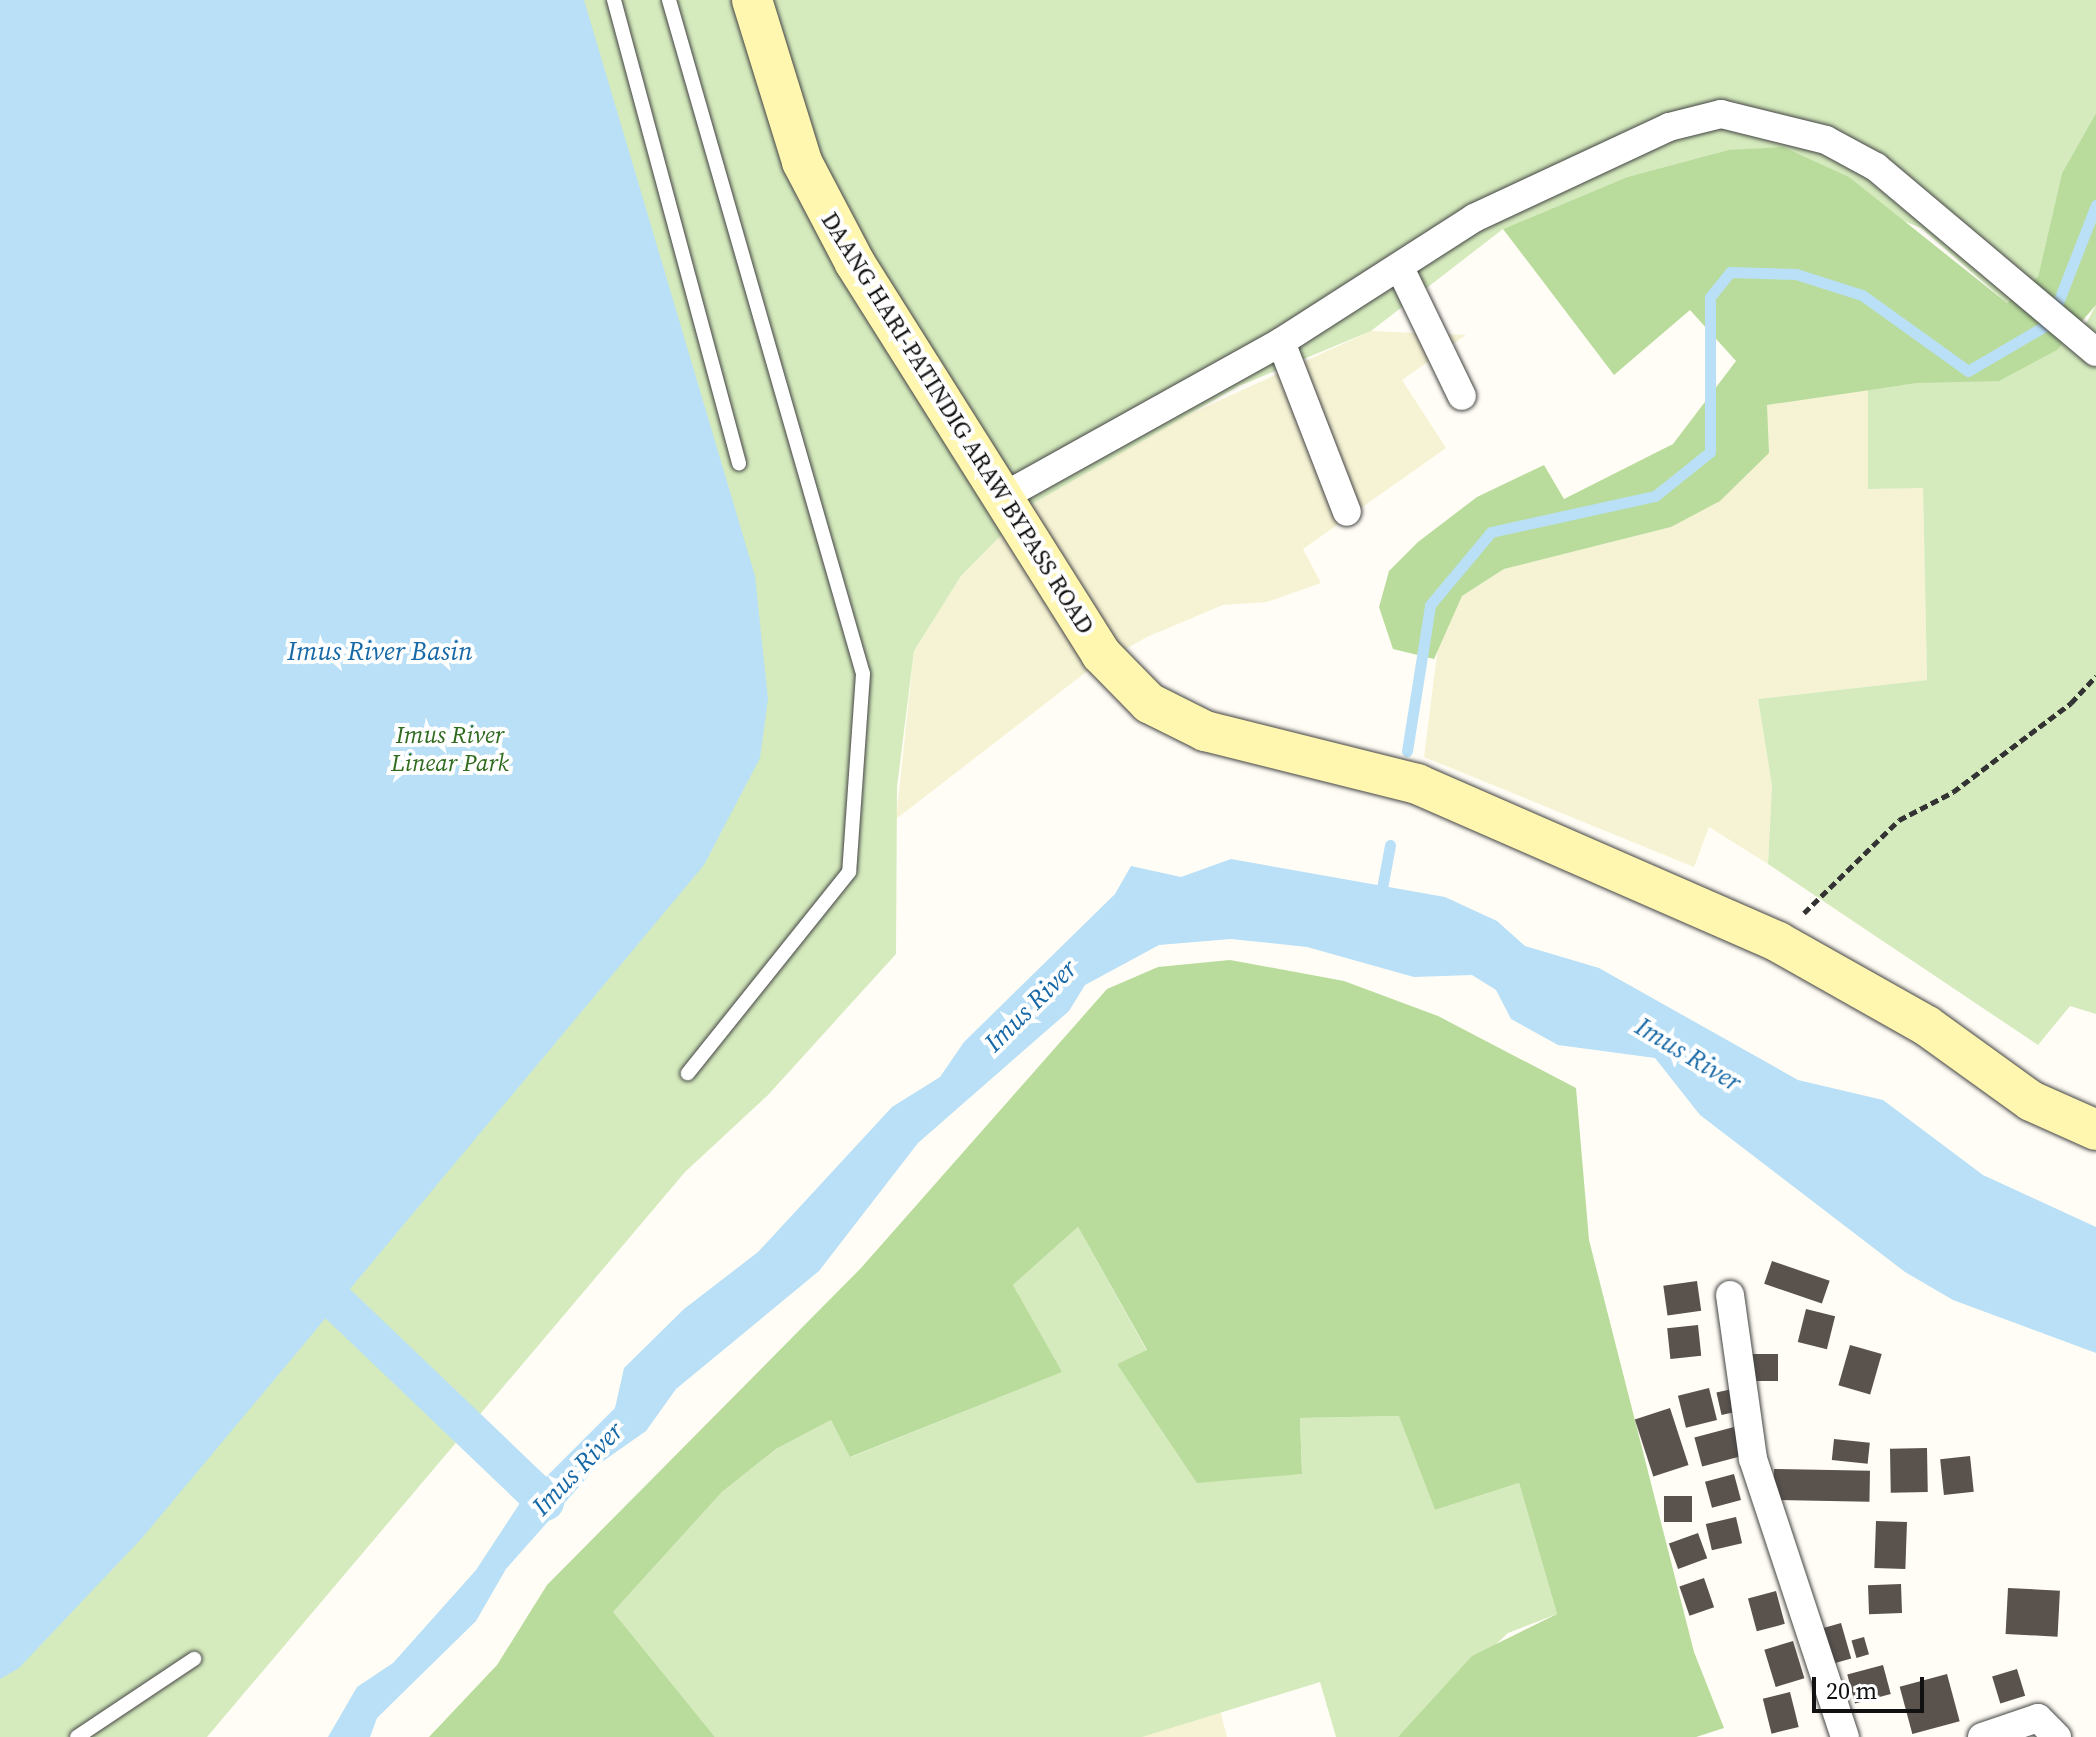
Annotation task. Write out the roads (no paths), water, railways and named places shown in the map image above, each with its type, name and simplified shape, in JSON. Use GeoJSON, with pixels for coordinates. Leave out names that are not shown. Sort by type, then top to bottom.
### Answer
{"type":"FeatureCollection","features":[{"type":"Feature","properties":{"kind":"main road","name":"DAANG HARI-PATINDIG ARAW BYPASS ROAD"},"geometry":{"type":"LineString","coordinates":[[752,0],[815,190],[999,499],[1101,654],[1149,703],[1205,731],[1417,784],[1778,942],[1927,1026],[2031,1101],[2096,1130]]}},
{"type":"Feature","properties":{"kind":"street"},"geometry":{"type":"LineString","coordinates":[[999,499],[1281,342],[1474,218],[1567,170],[1721,114],[1826,140],[1876,167],[2092,349]]}},
{"type":"Feature","properties":{"kind":"street"},"geometry":{"type":"LineString","coordinates":[[1400,268],[1462,396]]}},
{"type":"Feature","properties":{"kind":"street"},"geometry":{"type":"LineString","coordinates":[[1281,342],[1347,512]]}},
{"type":"Feature","properties":{"kind":"street"},"geometry":{"type":"LineString","coordinates":[[1730,1295],[1753,1459],[1845,1737]]}},
{"type":"Feature","properties":{"kind":"street"},"geometry":{"type":"LineString","coordinates":[[1982,1737],[2038,1718],[2057,1737]]}},
{"type":"Feature","properties":{"kind":"lane"},"geometry":{"type":"LineString","coordinates":[[669,0],[863,674],[849,872],[688,1073]]}},
{"type":"Feature","properties":{"kind":"lane"},"geometry":{"type":"LineString","coordinates":[[612,3],[739,463]]}},
{"type":"Feature","properties":{"kind":"lane"},"geometry":{"type":"LineString","coordinates":[[77,1737],[194,1659]]}},
{"type":"Feature","properties":{"kind":"water","name":"Imus River Basin"},"geometry":{"type":"Polygon","coordinates":[[[0,0],[584,0],[755,576],[768,699],[760,758],[704,865],[142,1538],[19,1668],[0,1679],[0,0]]]}},
{"type":"Feature","properties":{"kind":"water","name":"Imus River"},"geometry":{"type":"Polygon","coordinates":[[[1231,859],[1445,897],[1497,921],[1525,946],[1599,968],[1798,1080],[1883,1100],[1983,1175],[2096,1227],[2096,1353],[1953,1300],[1905,1272],[1700,1115],[1655,1058],[1558,1045],[1511,1019],[1496,990],[1472,975],[1414,977],[1307,947],[1231,939],[1159,945],[1085,985],[1069,1011],[918,1143],[819,1271],[676,1389],[646,1431],[599,1464],[506,1569],[476,1621],[377,1718],[370,1737],[328,1737],[357,1687],[393,1663],[476,1570],[520,1503],[615,1408],[624,1368],[684,1309],[758,1252],[892,1107],[940,1077],[964,1042],[1115,894],[1131,866],[1181,877],[1231,859]]]}},
{"type":"Feature","properties":{"kind":"waterway"},"geometry":{"type":"LineString","coordinates":[[1407,751],[1430,605],[1491,532],[1655,496],[1710,452],[1710,297],[1730,272],[1796,274],[1862,295],[1968,371],[2050,323],[2096,205]]}},
{"type":"Feature","properties":{"kind":"waterway"},"geometry":{"type":"LineString","coordinates":[[1380,899],[1390,845]]}},
{"type":"Feature","properties":{"kind":"waterway","name":"Imus River"},"geometry":{"type":"LineString","coordinates":[[337,1303],[545,1502]]}},
{"type":"Feature","properties":{"kind":"park label","name":"Imus River Linear Park"},"geometry":{"type":"Point","coordinates":[450,749]}}]}
